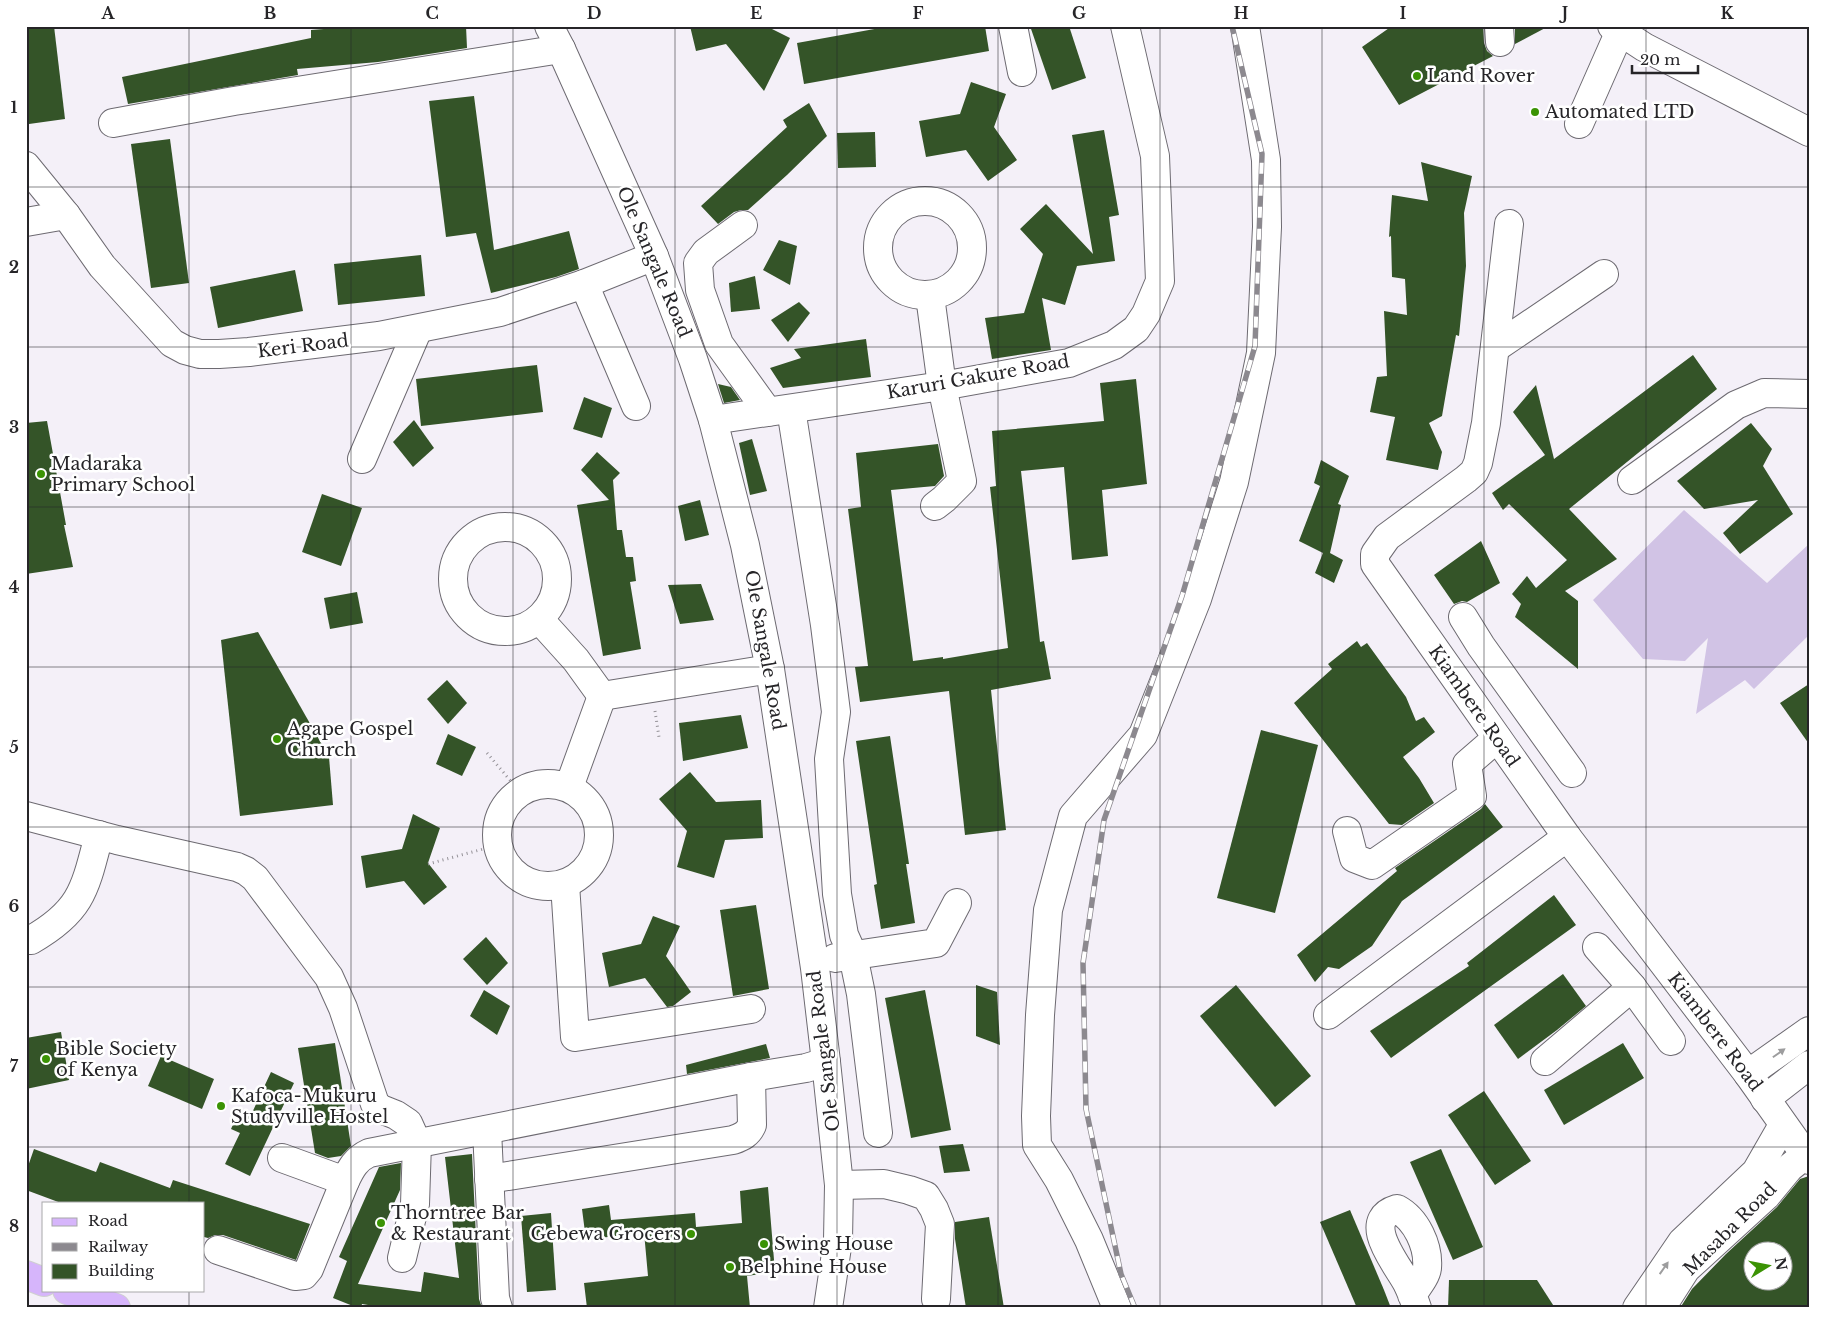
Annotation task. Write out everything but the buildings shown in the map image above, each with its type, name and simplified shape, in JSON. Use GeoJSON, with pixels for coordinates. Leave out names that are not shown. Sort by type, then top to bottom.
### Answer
{"type":"FeatureCollection","features":[{"type":"Feature","properties":{"kind":"main road"},"geometry":{"type":"LineString","coordinates":[[26,1275],[42,1281]]}},
{"type":"Feature","properties":{"kind":"main road"},"geometry":{"type":"LineString","coordinates":[[72,1292],[116,1308]]}},
{"type":"Feature","properties":{"kind":"street"},"geometry":{"type":"LineString","coordinates":[[1013,26],[1022,72]]}},
{"type":"Feature","properties":{"kind":"street","name":"Karuri Gakure Road"},"geometry":{"type":"LineString","coordinates":[[713,420],[942,386],[1069,363],[1114,344],[1136,329],[1146,314],[1160,281],[1155,156],[1125,26]]}},
{"type":"Feature","properties":{"kind":"street"},"geometry":{"type":"LineString","coordinates":[[1116,1308],[1089,1240],[1059,1180],[1036,1145],[1040,1016],[1048,910],[1073,816],[1143,735],[1197,598],[1234,482],[1261,353],[1267,228],[1266,160],[1245,26]]}},
{"type":"Feature","properties":{"kind":"street"},"geometry":{"type":"LineString","coordinates":[[1579,124],[1616,29],[1644,47],[1809,132]]}},
{"type":"Feature","properties":{"kind":"street"},"geometry":{"type":"LineString","coordinates":[[113,122],[244,100],[555,38]]}},
{"type":"Feature","properties":{"kind":"street","name":"Ole Sangale Road"},"geometry":{"type":"LineString","coordinates":[[555,38],[654,256],[694,359],[713,420],[745,545],[770,669],[814,962],[826,1062],[839,1185],[838,1240],[828,1308]]}},
{"type":"Feature","properties":{"kind":"street","name":"Keri Road"},"geometry":{"type":"LineString","coordinates":[[26,166],[66,215],[102,266],[172,343],[185,350],[200,354],[249,352],[379,336],[500,312],[584,284],[654,256]]}},
{"type":"Feature","properties":{"kind":"street"},"geometry":{"type":"LineString","coordinates":[[26,222],[66,215]]}},
{"type":"Feature","properties":{"kind":"street","name":"Kiambere Road"},"geometry":{"type":"LineString","coordinates":[[1508,224],[1486,423],[1478,463],[1474,472],[1387,538],[1375,554],[1375,564],[1567,837],[1748,1074],[1807,1157]]}},
{"type":"Feature","properties":{"kind":"street"},"geometry":{"type":"LineString","coordinates":[[743,225],[706,252],[698,263],[700,290],[719,344],[780,410],[825,625],[836,712],[829,759],[837,894],[844,935],[853,955],[861,994],[878,1133]]}},
{"type":"Feature","properties":{"kind":"street"},"geometry":{"type":"LineString","coordinates":[[1495,348],[1604,274]]}},
{"type":"Feature","properties":{"kind":"street"},"geometry":{"type":"LineString","coordinates":[[584,284],[636,406]]}},
{"type":"Feature","properties":{"kind":"street"},"geometry":{"type":"LineString","coordinates":[[930,296],[942,386],[962,481],[935,506]]}},
{"type":"Feature","properties":{"kind":"street"},"geometry":{"type":"LineString","coordinates":[[362,458],[418,328]]}},
{"type":"Feature","properties":{"kind":"street"},"geometry":{"type":"LineString","coordinates":[[1632,480],[1736,405],[1764,393],[1809,394]]}},
{"type":"Feature","properties":{"kind":"street"},"geometry":{"type":"LineString","coordinates":[[1463,617],[1481,646],[1572,773]]}},
{"type":"Feature","properties":{"kind":"street"},"geometry":{"type":"LineString","coordinates":[[539,619],[576,660],[602,696]]}},
{"type":"Feature","properties":{"kind":"street"},"geometry":{"type":"LineString","coordinates":[[1452,674],[1481,646]]}},
{"type":"Feature","properties":{"kind":"street"},"geometry":{"type":"LineString","coordinates":[[602,696],[770,669]]}},
{"type":"Feature","properties":{"kind":"street"},"geometry":{"type":"LineString","coordinates":[[569,788],[602,696]]}},
{"type":"Feature","properties":{"kind":"street"},"geometry":{"type":"LineString","coordinates":[[1346,831],[1354,858],[1372,865],[1472,796],[1467,764],[1497,738]]}},
{"type":"Feature","properties":{"kind":"street"},"geometry":{"type":"LineString","coordinates":[[552,783],[569,788],[583,796],[594,810],[600,826],[600,843],[594,860],[584,873],[570,883],[553,887],[536,886],[521,879],[508,868],[498,845],[499,819],[507,804],[520,792],[535,785],[552,783]]}},
{"type":"Feature","properties":{"kind":"street"},"geometry":{"type":"LineString","coordinates":[[26,816],[238,868],[255,878],[329,978],[343,1008],[375,1104],[380,1109],[396,1115],[408,1123],[417,1143],[415,1204],[402,1258]]}},
{"type":"Feature","properties":{"kind":"street"},"geometry":{"type":"LineString","coordinates":[[31,940],[52,928],[79,899],[88,878],[99,835]]}},
{"type":"Feature","properties":{"kind":"street"},"geometry":{"type":"LineString","coordinates":[[1328,1015],[1567,837]]}},
{"type":"Feature","properties":{"kind":"street"},"geometry":{"type":"LineString","coordinates":[[565,884],[575,1037],[751,1009]]}},
{"type":"Feature","properties":{"kind":"street"},"geometry":{"type":"LineString","coordinates":[[814,962],[936,943],[956,903]]}},
{"type":"Feature","properties":{"kind":"street"},"geometry":{"type":"LineString","coordinates":[[1597,947],[1629,983],[1671,1041]]}},
{"type":"Feature","properties":{"kind":"street"},"geometry":{"type":"LineString","coordinates":[[1544,1061],[1657,955]]}},
{"type":"Feature","properties":{"kind":"street"},"geometry":{"type":"LineString","coordinates":[[1748,1074],[1809,1032]]}},
{"type":"Feature","properties":{"kind":"street"},"geometry":{"type":"LineString","coordinates":[[218,1250],[296,1276],[304,1275],[309,1269],[351,1168],[356,1160],[364,1155],[751,1077],[806,1068],[826,1062]]}},
{"type":"Feature","properties":{"kind":"street"},"geometry":{"type":"LineString","coordinates":[[1765,1099],[1809,1065]]}},
{"type":"Feature","properties":{"kind":"street"},"geometry":{"type":"LineString","coordinates":[[489,1179],[741,1137],[749,1132],[752,1125],[751,1077]]}},
{"type":"Feature","properties":{"kind":"street","name":"Masaba Road"},"geometry":{"type":"LineString","coordinates":[[1637,1308],[1682,1242],[1756,1172],[1783,1125]]}},
{"type":"Feature","properties":{"kind":"street"},"geometry":{"type":"LineString","coordinates":[[487,1130],[495,1298],[498,1308]]}},
{"type":"Feature","properties":{"kind":"street","name":"Masaba Road"},"geometry":{"type":"LineString","coordinates":[[1661,1308],[1686,1269],[1766,1196],[1789,1168],[1807,1157]]}},
{"type":"Feature","properties":{"kind":"street"},"geometry":{"type":"LineString","coordinates":[[282,1158],[345,1181]]}},
{"type":"Feature","properties":{"kind":"street"},"geometry":{"type":"LineString","coordinates":[[839,1185],[884,1184],[926,1196],[940,1224],[936,1300]]}},
{"type":"Feature","properties":{"kind":"path"},"geometry":{"type":"LineString","coordinates":[[487,753],[520,792]]}},
{"type":"Feature","properties":{"kind":"path"},"geometry":{"type":"LineString","coordinates":[[428,864],[498,845]]}},
{"type":"Feature","properties":{"kind":"shaded area"},"geometry":{"type":"Polygon","coordinates":[[[1684,510],[1767,583],[1809,544],[1809,635],[1754,689],[1745,680],[1696,714],[1708,638],[1685,661],[1643,659],[1593,600],[1684,510]]]}},
{"type":"Feature","properties":{"kind":"railway"},"geometry":{"type":"LineString","coordinates":[[1135,1308],[1121,1274],[1086,1109],[1083,963],[1104,820],[1182,596],[1255,346],[1262,154],[1232,26]]}},
{"type":"Feature","properties":{"kind":"place","name":"Land Rover"},"geometry":{"type":"Point","coordinates":[1417,76]}},
{"type":"Feature","properties":{"kind":"place","name":"Automated LTD"},"geometry":{"type":"Point","coordinates":[1535,112]}},
{"type":"Feature","properties":{"kind":"place","name":"Madaraka Primary School"},"geometry":{"type":"Point","coordinates":[41,474]}},
{"type":"Feature","properties":{"kind":"place","name":"Agape Gospel Church"},"geometry":{"type":"Point","coordinates":[277,739]}},
{"type":"Feature","properties":{"kind":"place","name":"Bible Society of Kenya"},"geometry":{"type":"Point","coordinates":[46,1059]}},
{"type":"Feature","properties":{"kind":"place","name":"Kafoca-Mukuru Studyville Hostel"},"geometry":{"type":"Point","coordinates":[221,1106]}},
{"type":"Feature","properties":{"kind":"place","name":"Thorntree Bar & Restaurant"},"geometry":{"type":"Point","coordinates":[381,1223]}},
{"type":"Feature","properties":{"kind":"place","name":"Gebewa Grocers"},"geometry":{"type":"Point","coordinates":[691,1234]}},
{"type":"Feature","properties":{"kind":"place","name":"Swing House"},"geometry":{"type":"Point","coordinates":[764,1244]}},
{"type":"Feature","properties":{"kind":"place","name":"Belphine House"},"geometry":{"type":"Point","coordinates":[730,1267]}}]}
